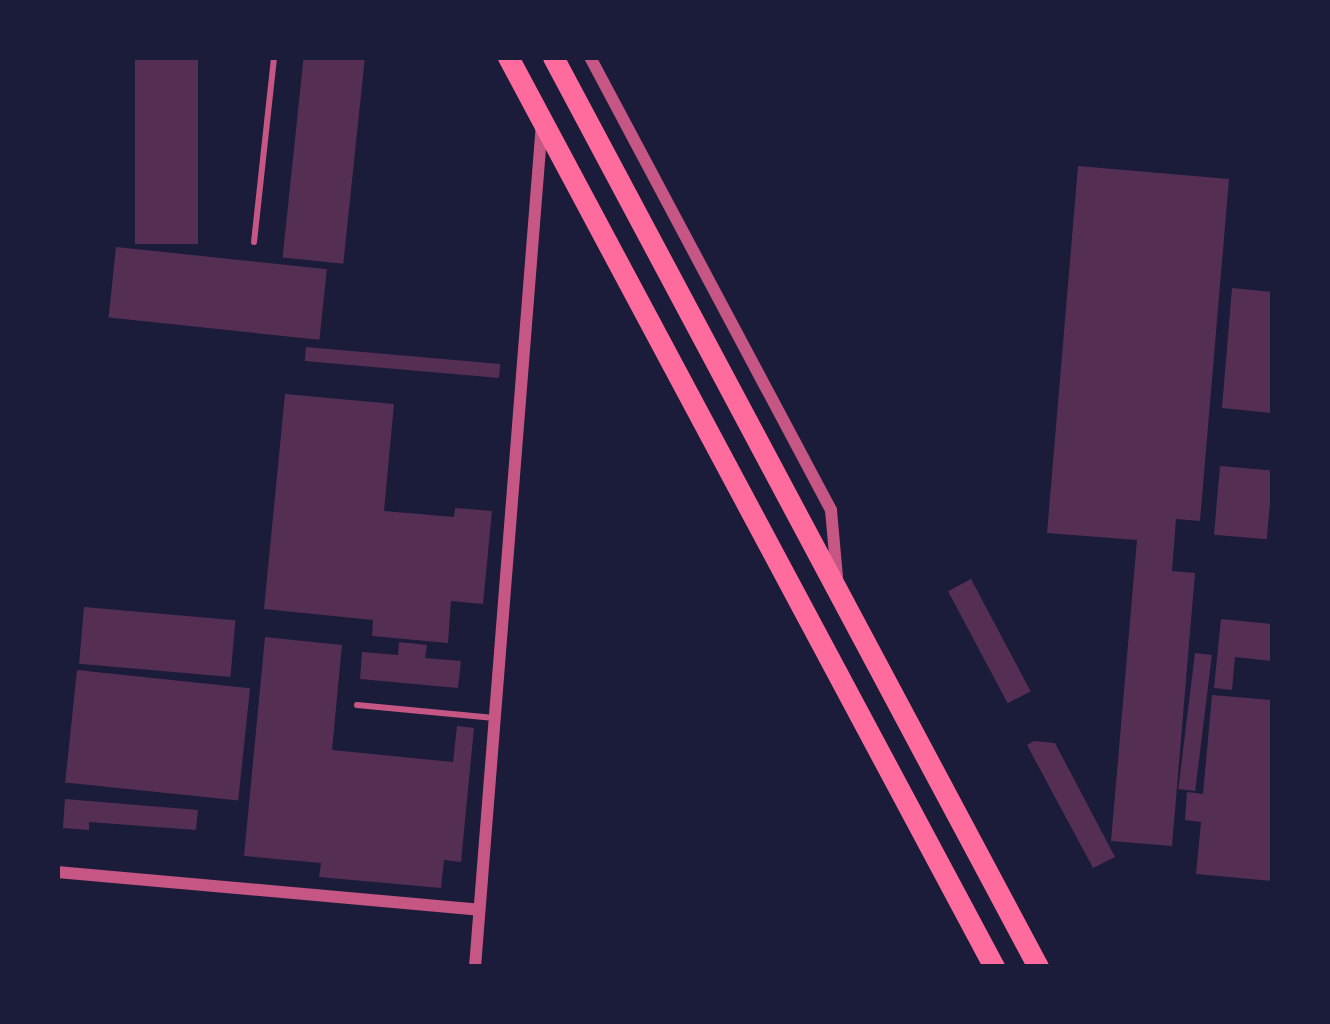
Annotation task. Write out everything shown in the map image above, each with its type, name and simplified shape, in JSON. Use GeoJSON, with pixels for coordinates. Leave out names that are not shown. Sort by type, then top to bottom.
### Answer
{"type":"FeatureCollection","features":[{"type":"Feature","properties":{"kind":"main road"},"geometry":{"type":"LineString","coordinates":[[508,57],[994,967]]}},
{"type":"Feature","properties":{"kind":"main road"},"geometry":{"type":"LineString","coordinates":[[553,57],[1038,967]]}},
{"type":"Feature","properties":{"kind":"street"},"geometry":{"type":"LineString","coordinates":[[590,57],[831,510],[838,590]]}},
{"type":"Feature","properties":{"kind":"street"},"geometry":{"type":"LineString","coordinates":[[475,967],[543,123]]}},
{"type":"Feature","properties":{"kind":"street"},"geometry":{"type":"LineString","coordinates":[[57,872],[479,910]]}},
{"type":"Feature","properties":{"kind":"lane"},"geometry":{"type":"LineString","coordinates":[[254,242],[274,57]]}},
{"type":"Feature","properties":{"kind":"lane"},"geometry":{"type":"LineString","coordinates":[[356,705],[494,718]]}},
{"type":"Feature","properties":{"kind":"building"},"geometry":{"type":"Polygon","coordinates":[[[135,57],[198,57],[198,244],[135,244],[135,57]]]}},
{"type":"Feature","properties":{"kind":"building"},"geometry":{"type":"Polygon","coordinates":[[[304,57],[365,57],[343,264],[283,257],[304,57]]]}},
{"type":"Feature","properties":{"kind":"building"},"geometry":{"type":"Polygon","coordinates":[[[1078,166],[1229,179],[1200,521],[1176,519],[1172,571],[1195,573],[1172,846],[1111,841],[1137,540],[1047,533],[1078,166]]]}},
{"type":"Feature","properties":{"kind":"building"},"geometry":{"type":"Polygon","coordinates":[[[116,247],[327,269],[319,340],[109,318],[116,247]]]}},
{"type":"Feature","properties":{"kind":"building"},"geometry":{"type":"Polygon","coordinates":[[[1232,288],[1273,292],[1273,413],[1222,408],[1232,288]]]}},
{"type":"Feature","properties":{"kind":"building"},"geometry":{"type":"Polygon","coordinates":[[[306,347],[500,364],[499,378],[305,361],[306,347]]]}},
{"type":"Feature","properties":{"kind":"building"},"geometry":{"type":"Polygon","coordinates":[[[285,394],[394,404],[384,511],[454,517],[455,508],[492,511],[483,604],[451,601],[448,643],[372,636],[373,620],[264,609],[285,394]]]}},
{"type":"Feature","properties":{"kind":"building"},"geometry":{"type":"Polygon","coordinates":[[[1220,466],[1273,471],[1267,539],[1214,535],[1220,466]]]}},
{"type":"Feature","properties":{"kind":"building"},"geometry":{"type":"Polygon","coordinates":[[[971,579],[1031,691],[1008,703],[948,591],[971,579]]]}},
{"type":"Feature","properties":{"kind":"building"},"geometry":{"type":"Polygon","coordinates":[[[84,607],[235,620],[230,677],[79,664],[84,607]]]}},
{"type":"Feature","properties":{"kind":"building"},"geometry":{"type":"Polygon","coordinates":[[[1221,619],[1273,624],[1273,661],[1235,657],[1232,690],[1214,688],[1221,619]]]}},
{"type":"Feature","properties":{"kind":"building"},"geometry":{"type":"Polygon","coordinates":[[[265,637],[342,645],[332,750],[453,762],[457,726],[474,728],[461,862],[444,860],[441,888],[319,877],[321,863],[244,856],[265,637]]]}},
{"type":"Feature","properties":{"kind":"building"},"geometry":{"type":"Polygon","coordinates":[[[399,642],[427,645],[425,658],[461,661],[458,688],[360,679],[362,652],[398,655],[399,642]]]}},
{"type":"Feature","properties":{"kind":"building"},"geometry":{"type":"Polygon","coordinates":[[[1195,653],[1212,655],[1195,791],[1178,789],[1195,653]]]}},
{"type":"Feature","properties":{"kind":"building"},"geometry":{"type":"Polygon","coordinates":[[[77,670],[250,688],[238,801],[65,782],[77,670]]]}},
{"type":"Feature","properties":{"kind":"building"},"geometry":{"type":"Polygon","coordinates":[[[1212,695],[1273,700],[1273,881],[1196,874],[1201,822],[1185,820],[1187,792],[1203,794],[1212,695]]]}},
{"type":"Feature","properties":{"kind":"building"},"geometry":{"type":"Polygon","coordinates":[[[1055,743],[1115,857],[1093,868],[1027,745],[1055,743]]]}},
{"type":"Feature","properties":{"kind":"building"},"geometry":{"type":"Polygon","coordinates":[[[65,799],[198,810],[196,830],[89,822],[89,830],[63,828],[65,799]]]}}]}
